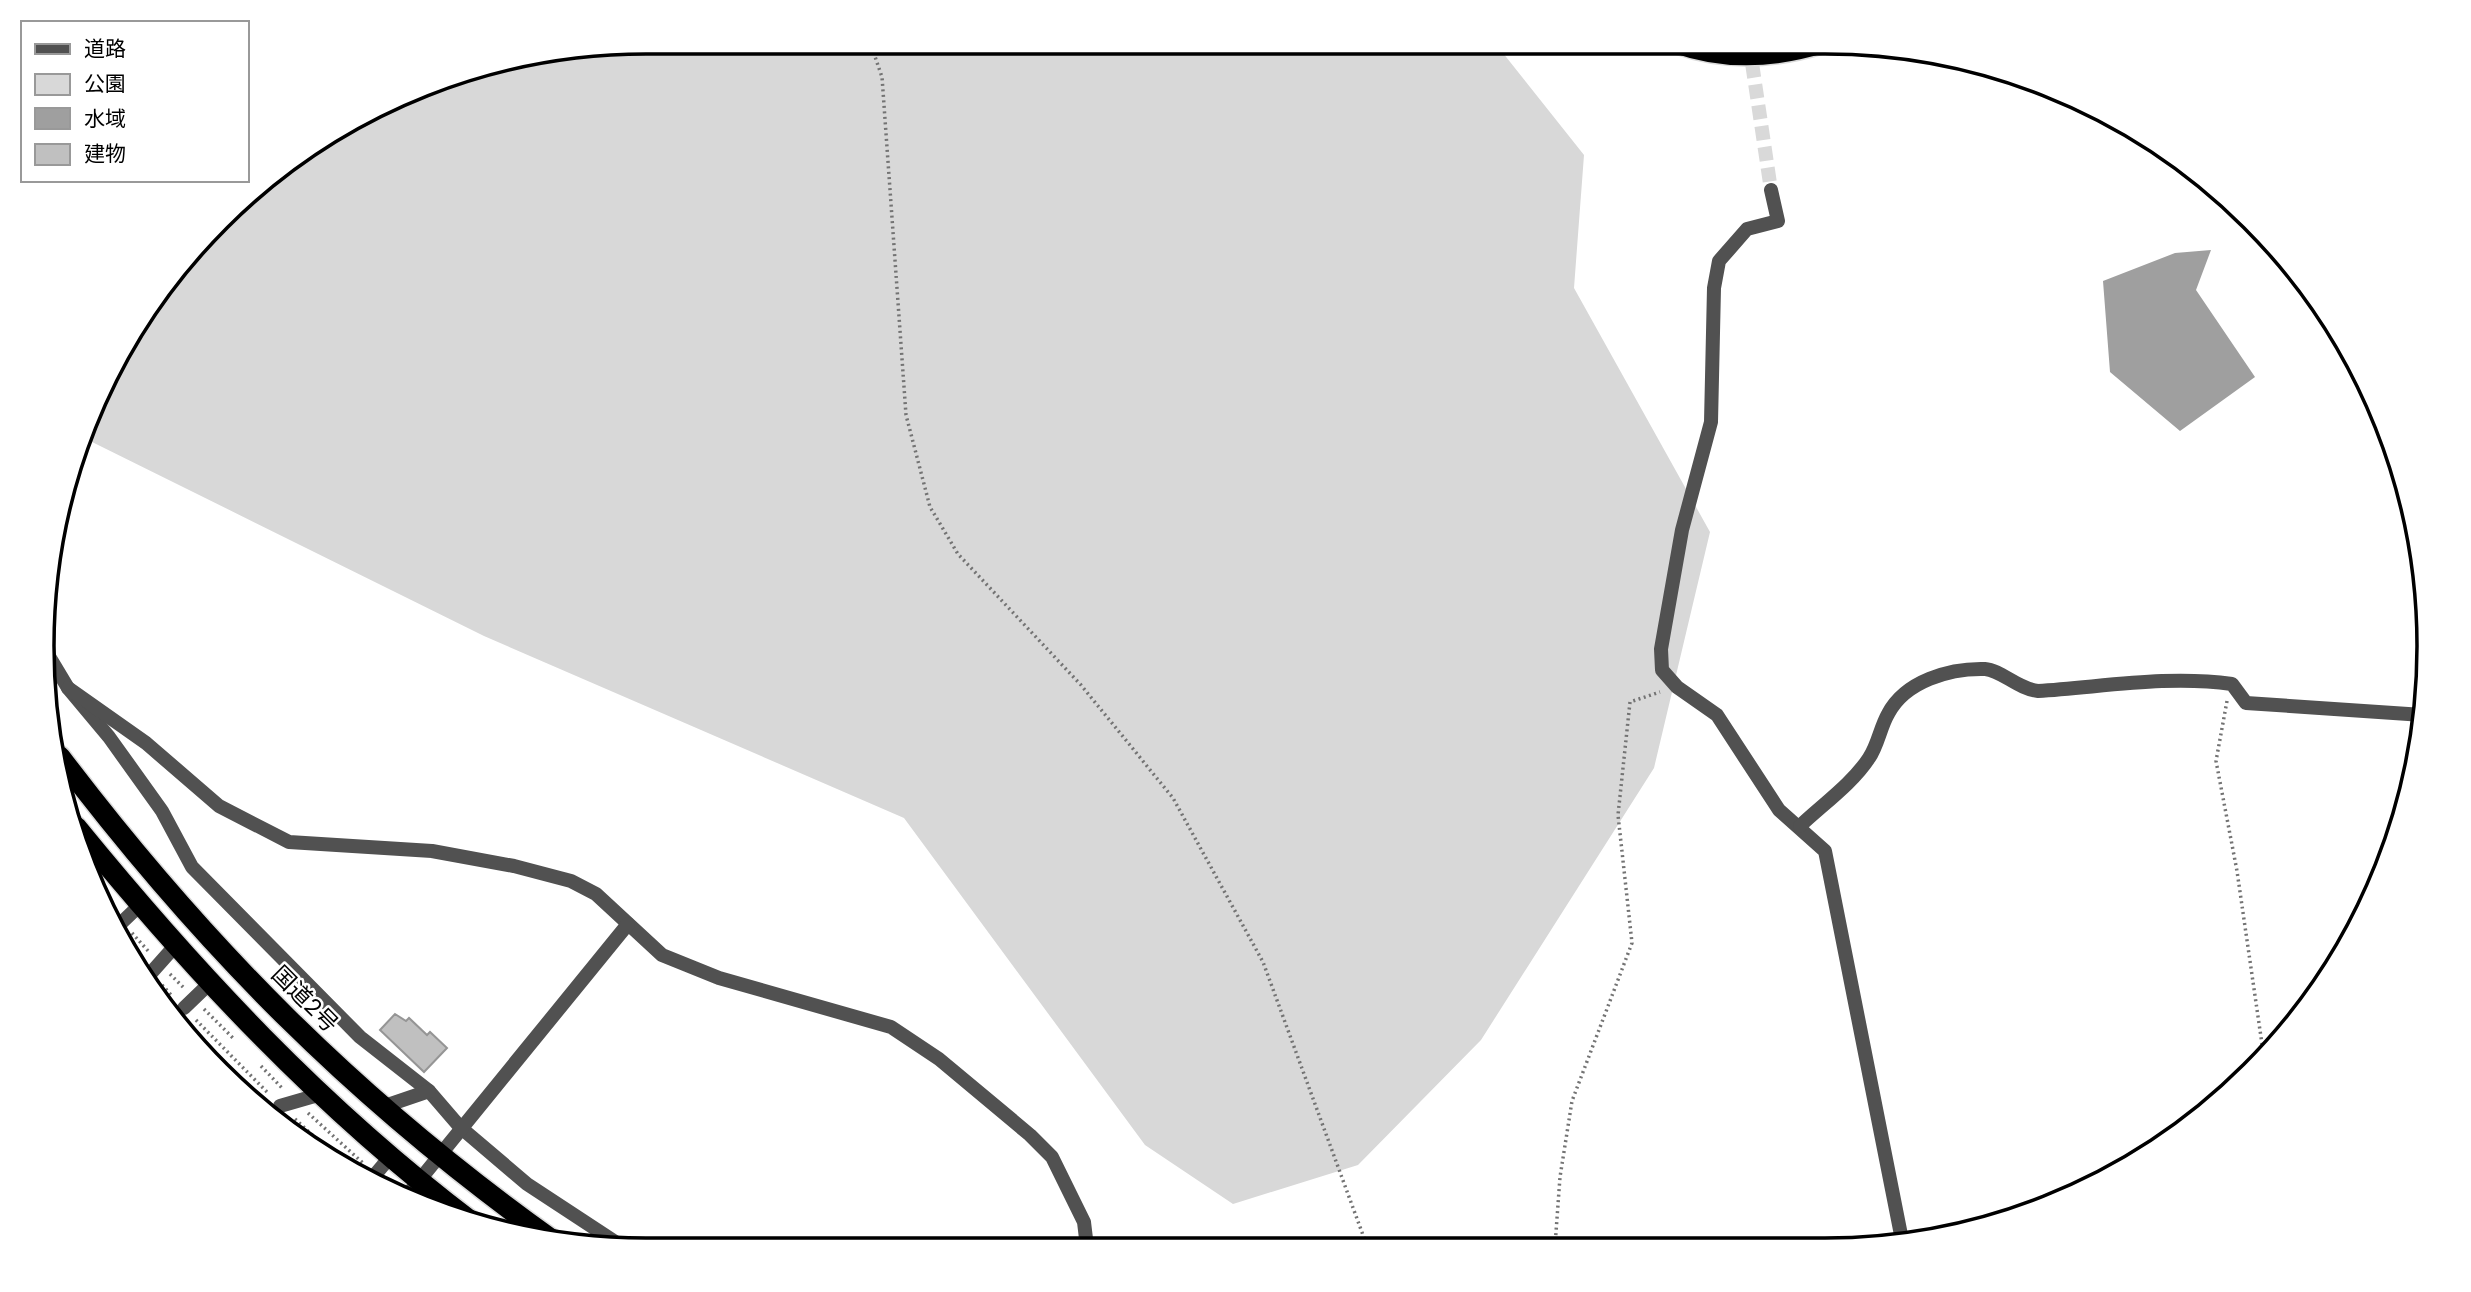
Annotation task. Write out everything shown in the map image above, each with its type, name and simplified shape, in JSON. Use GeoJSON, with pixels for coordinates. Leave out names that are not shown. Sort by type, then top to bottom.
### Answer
{"type":"FeatureCollection","features":[{"type":"Feature","properties":{"kind":"highway"},"geometry":{"type":"LineString","coordinates":[[1726,54],[1773,54]]}},
{"type":"Feature","properties":{"kind":"highway","name":"国道2号"},"geometry":{"type":"LineString","coordinates":[[67,766],[130,849],[190,919],[291,1023],[382,1107],[439,1155],[534,1227]]}},
{"type":"Feature","properties":{"kind":"highway"},"geometry":{"type":"LineString","coordinates":[[88,842],[209,984],[318,1094],[390,1157],[411,1189]]}},
{"type":"Feature","properties":{"kind":"street"},"geometry":{"type":"LineString","coordinates":[[1771,190],[1778,220],[1747,229],[1731,244],[1719,261],[1714,288],[1711,422],[1682,530],[1661,649],[1662,670],[1677,687],[1717,715],[1780,810],[1825,850],[1901,1233]]}},
{"type":"Feature","properties":{"kind":"street"},"geometry":{"type":"LineString","coordinates":[[55,666],[68,688],[109,737],[162,811],[192,867],[360,1037],[429,1091],[460,1127],[527,1184],[606,1236]]}},
{"type":"Feature","properties":{"kind":"street"},"geometry":{"type":"LineString","coordinates":[[1800,826],[1869,758],[1888,713],[1920,682],[1950,673],[1988,669],[2024,690],[2038,691],[2169,680],[2232,684],[2246,702],[2413,714]]}},
{"type":"Feature","properties":{"kind":"street"},"geometry":{"type":"LineString","coordinates":[[68,688],[146,743],[219,806],[289,842],[432,851],[514,866],[571,881],[596,894],[662,955],[719,978],[891,1027],[939,1059],[1030,1135],[1052,1157],[1079,1211],[1085,1238]]}},
{"type":"Feature","properties":{"kind":"street"},"geometry":{"type":"LineString","coordinates":[[123,922],[140,905]]}},
{"type":"Feature","properties":{"kind":"street"},"geometry":{"type":"LineString","coordinates":[[412,1190],[460,1127],[628,924]]}},
{"type":"Feature","properties":{"kind":"street"},"geometry":{"type":"LineString","coordinates":[[152,972],[175,946]]}},
{"type":"Feature","properties":{"kind":"street"},"geometry":{"type":"LineString","coordinates":[[184,1008],[209,984]]}},
{"type":"Feature","properties":{"kind":"street"},"geometry":{"type":"LineString","coordinates":[[382,1107],[429,1091]]}},
{"type":"Feature","properties":{"kind":"street"},"geometry":{"type":"LineString","coordinates":[[281,1105],[318,1094]]}},
{"type":"Feature","properties":{"kind":"street"},"geometry":{"type":"LineString","coordinates":[[377,1173],[390,1157]]}},
{"type":"Feature","properties":{"kind":"path"},"geometry":{"type":"LineString","coordinates":[[874,54],[882,77],[906,415],[930,508],[958,554],[1082,685],[1173,797],[1263,962],[1364,1238]]}},
{"type":"Feature","properties":{"kind":"path"},"geometry":{"type":"LineString","coordinates":[[2232,684],[2224,712],[2216,761],[2237,871],[2262,1044]]}},
{"type":"Feature","properties":{"kind":"path"},"geometry":{"type":"LineString","coordinates":[[1556,1238],[1560,1177],[1572,1101],[1632,943],[1618,815],[1630,702],[1677,687]]}},
{"type":"Feature","properties":{"kind":"path"},"geometry":{"type":"LineString","coordinates":[[158,981],[312,1135]]}},
{"type":"Feature","properties":{"kind":"green space"},"geometry":{"type":"Polygon","coordinates":[[[646,54],[1504,54],[1584,155],[1574,288],[1710,532],[1654,768],[1481,1040],[1358,1165],[1233,1204],[1145,1145],[904,818],[484,636],[91,442],[115,384],[154,317],[201,256],[256,201],[317,154],[384,115],[420,99],[493,74],[569,59],[646,54]]]}},
{"type":"Feature","properties":{"kind":"water"},"geometry":{"type":"Polygon","coordinates":[[[2211,250],[2196,290],[2255,377],[2180,431],[2110,372],[2103,281],[2175,253],[2211,250]]]}},
{"type":"Feature","properties":{"kind":"building"},"geometry":{"type":"Polygon","coordinates":[[[395,1014],[406,1021],[409,1018],[427,1035],[430,1032],[447,1048],[424,1072],[380,1030],[395,1014]]]}},
{"type":"Feature","properties":{"kind":"tunnel"},"geometry":{"type":"LineString","coordinates":[[1751,54],[1771,190]]}}]}
